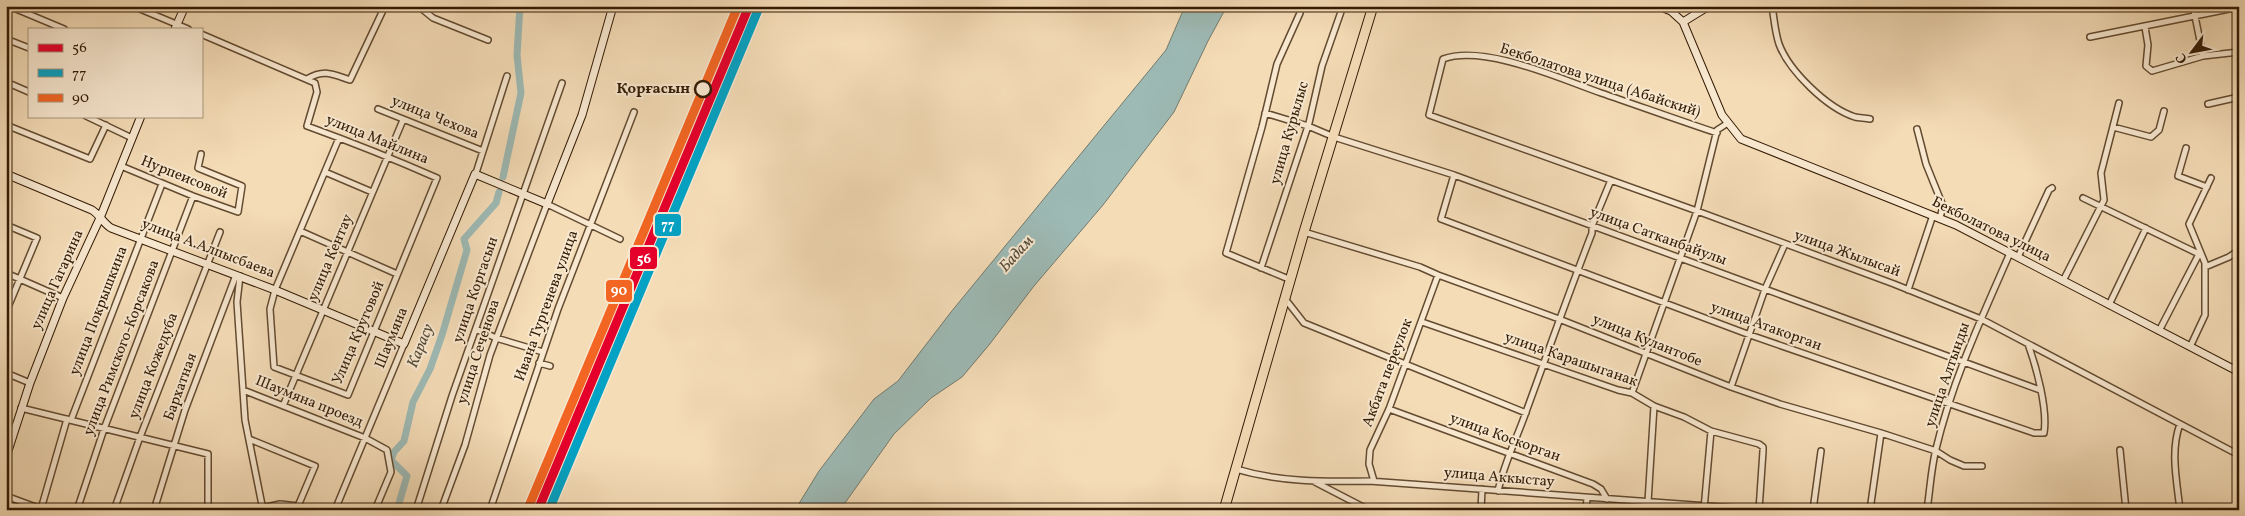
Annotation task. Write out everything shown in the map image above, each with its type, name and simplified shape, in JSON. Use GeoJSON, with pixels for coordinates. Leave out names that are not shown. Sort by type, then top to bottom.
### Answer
{"type":"FeatureCollection","features":[{"type":"Feature","properties":{"kind":"highway"},"geometry":{"type":"LineString","coordinates":[[1224,510],[1292,280],[1304,232],[1372,6]]}},
{"type":"Feature","properties":{"kind":"street"},"geometry":{"type":"LineString","coordinates":[[9,6],[62,28]]}},
{"type":"Feature","properties":{"kind":"street"},"geometry":{"type":"LineString","coordinates":[[133,6],[176,26],[185,6]]}},
{"type":"Feature","properties":{"kind":"street"},"geometry":{"type":"LineString","coordinates":[[202,34],[307,79],[317,73],[324,72],[350,80],[385,6]]}},
{"type":"Feature","properties":{"kind":"street"},"geometry":{"type":"LineString","coordinates":[[414,6],[422,9],[432,18],[488,40]]}},
{"type":"Feature","properties":{"kind":"street","name":"улица Сеченова"},"geometry":{"type":"LineString","coordinates":[[441,510],[464,445],[496,338],[582,115],[613,6]]}},
{"type":"Feature","properties":{"kind":"street","name":"улица Курылыс"},"geometry":{"type":"LineString","coordinates":[[1261,268],[1308,126],[1322,66],[1343,6]]}},
{"type":"Feature","properties":{"kind":"street"},"geometry":{"type":"LineString","coordinates":[[1659,6],[1671,11],[1683,22],[1709,6]]}},
{"type":"Feature","properties":{"kind":"street"},"geometry":{"type":"LineString","coordinates":[[1772,6],[1779,44],[1790,65],[1832,105],[1855,117],[1870,119]]}},
{"type":"Feature","properties":{"kind":"street"},"geometry":{"type":"LineString","coordinates":[[2193,6],[2203,56]]}},
{"type":"Feature","properties":{"kind":"street"},"geometry":{"type":"LineString","coordinates":[[2090,37],[2239,7]]}},
{"type":"Feature","properties":{"kind":"street"},"geometry":{"type":"LineString","coordinates":[[1292,280],[1226,253],[1277,64],[1300,14]]}},
{"type":"Feature","properties":{"kind":"street","name":"Бекболатова улица"},"geometry":{"type":"LineString","coordinates":[[1683,22],[1722,115],[1741,139],[1936,217],[2018,257],[2239,372]]}},
{"type":"Feature","properties":{"kind":"street"},"geometry":{"type":"LineString","coordinates":[[2145,27],[2148,45],[2146,66],[2152,71],[2203,56],[2239,52]]}},
{"type":"Feature","properties":{"kind":"street"},"geometry":{"type":"LineString","coordinates":[[6,39],[28,48]]}},
{"type":"Feature","properties":{"kind":"street","name":"Бекболатова улица (Абайский)"},"geometry":{"type":"LineString","coordinates":[[1429,115],[1443,60],[1451,56],[1474,55],[1517,64],[1716,133]]}},
{"type":"Feature","properties":{"kind":"street","name":"Шаумяна"},"geometry":{"type":"LineString","coordinates":[[335,510],[475,174],[507,76]]}},
{"type":"Feature","properties":{"kind":"street","name":"улица Майлина"},"geometry":{"type":"LineString","coordinates":[[307,79],[315,83],[316,92],[307,126],[388,156],[437,178]]}},
{"type":"Feature","properties":{"kind":"street"},"geometry":{"type":"LineString","coordinates":[[6,82],[28,92]]}},
{"type":"Feature","properties":{"kind":"street","name":"улица Коргасын"},"geometry":{"type":"LineString","coordinates":[[417,507],[476,329],[562,83]]}},
{"type":"Feature","properties":{"kind":"street"},"geometry":{"type":"LineString","coordinates":[[2208,104],[2239,97]]}},
{"type":"Feature","properties":{"kind":"street"},"geometry":{"type":"LineString","coordinates":[[2063,281],[2104,200],[2101,173],[2119,103]]}},
{"type":"Feature","properties":{"kind":"street","name":"улица Чехова"},"geometry":{"type":"LineString","coordinates":[[378,109],[482,151]]}},
{"type":"Feature","properties":{"kind":"street"},"geometry":{"type":"LineString","coordinates":[[2113,127],[2151,137],[2159,130],[2164,111]]}},
{"type":"Feature","properties":{"kind":"street","name":"Ивана Тургенева улица"},"geometry":{"type":"LineString","coordinates":[[490,510],[539,363],[590,224],[634,112]]}},
{"type":"Feature","properties":{"kind":"street","name":"улица Сатканбайулы"},"geometry":{"type":"LineString","coordinates":[[1265,113],[1454,175],[2040,390]]}},
{"type":"Feature","properties":{"kind":"street","name":"улица Жылысай"},"geometry":{"type":"LineString","coordinates":[[1429,115],[1697,211],[1981,319],[2239,455]]}},
{"type":"Feature","properties":{"kind":"street"},"geometry":{"type":"LineString","coordinates":[[90,118],[132,138]]}},
{"type":"Feature","properties":{"kind":"street","name":"улица Гагарина"},"geometry":{"type":"LineString","coordinates":[[6,456],[30,383],[63,298],[100,218],[140,118]]}},
{"type":"Feature","properties":{"kind":"street","name":"улица Кентау"},"geometry":{"type":"LineString","coordinates":[[283,406],[403,120]]}},
{"type":"Feature","properties":{"kind":"street"},"geometry":{"type":"LineString","coordinates":[[1632,393],[1697,211],[1717,130],[1728,123]]}},
{"type":"Feature","properties":{"kind":"street"},"geometry":{"type":"LineString","coordinates":[[6,125],[90,160],[106,125]]}},
{"type":"Feature","properties":{"kind":"street"},"geometry":{"type":"LineString","coordinates":[[1908,290],[1936,217],[1943,206],[1926,164],[1917,129]]}},
{"type":"Feature","properties":{"kind":"street","name":"Улица Круговой"},"geometry":{"type":"LineString","coordinates":[[340,138],[275,290],[270,309],[274,367],[348,395],[437,178]]}},
{"type":"Feature","properties":{"kind":"street"},"geometry":{"type":"LineString","coordinates":[[2186,148],[2178,176],[2207,187]]}},
{"type":"Feature","properties":{"kind":"street","name":"Нурпеисовой"},"geometry":{"type":"LineString","coordinates":[[121,166],[162,184],[238,212],[242,186],[198,168],[201,154]]}},
{"type":"Feature","properties":{"kind":"street"},"geometry":{"type":"LineString","coordinates":[[325,172],[372,192]]}},
{"type":"Feature","properties":{"kind":"street","name":"улица А.Алпысбаева"},"geometry":{"type":"LineString","coordinates":[[6,174],[92,210],[104,224],[111,228],[140,237],[275,290],[404,344]]}},
{"type":"Feature","properties":{"kind":"street"},"geometry":{"type":"LineString","coordinates":[[475,174],[547,204],[620,239]]}},
{"type":"Feature","properties":{"kind":"street","name":"улица Атакорган"},"geometry":{"type":"LineString","coordinates":[[1454,175],[1441,218],[1750,335],[1948,405],[2034,433],[2044,432],[2046,423],[2028,344]]}},
{"type":"Feature","properties":{"kind":"street"},"geometry":{"type":"LineString","coordinates":[[2190,347],[2205,315],[2205,268],[2189,224],[2211,178]]}},
{"type":"Feature","properties":{"kind":"street"},"geometry":{"type":"LineString","coordinates":[[1498,490],[1592,233],[1592,226],[1611,180]]}},
{"type":"Feature","properties":{"kind":"street","name":"улица Покрышкина"},"geometry":{"type":"LineString","coordinates":[[42,509],[69,420],[162,184]]}},
{"type":"Feature","properties":{"kind":"street"},"geometry":{"type":"LineString","coordinates":[[2018,257],[2048,190],[2052,188]]}},
{"type":"Feature","properties":{"kind":"street","name":"улица Римского-Корсакова"},"geometry":{"type":"LineString","coordinates":[[77,510],[104,428],[194,196]]}},
{"type":"Feature","properties":{"kind":"street"},"geometry":{"type":"LineString","coordinates":[[2083,198],[2199,253]]}},
{"type":"Feature","properties":{"kind":"street"},"geometry":{"type":"LineString","coordinates":[[6,225],[37,238],[6,312]]}},
{"type":"Feature","properties":{"kind":"street"},"geometry":{"type":"LineString","coordinates":[[2109,305],[2146,228]]}},
{"type":"Feature","properties":{"kind":"street"},"geometry":{"type":"LineString","coordinates":[[300,231],[397,274]]}},
{"type":"Feature","properties":{"kind":"street","name":"улица Кожедуба"},"geometry":{"type":"LineString","coordinates":[[114,510],[140,437],[220,232]]}},
{"type":"Feature","properties":{"kind":"street","name":"улица Кулантобе"},"geometry":{"type":"LineString","coordinates":[[1304,232],[1420,267],[1559,319],[1731,388],[1936,451],[1964,466],[1982,466]]}},
{"type":"Feature","properties":{"kind":"street"},"geometry":{"type":"LineString","coordinates":[[1731,388],[1765,289],[1785,244]]}},
{"type":"Feature","properties":{"kind":"street"},"geometry":{"type":"LineString","coordinates":[[2205,268],[2229,257],[2239,250]]}},
{"type":"Feature","properties":{"kind":"street","name":"улица Алтынды"},"geometry":{"type":"LineString","coordinates":[[1927,510],[1936,451],[1948,405],[1981,319],[2010,253]]}},
{"type":"Feature","properties":{"kind":"street"},"geometry":{"type":"LineString","coordinates":[[2159,331],[2199,253]]}},
{"type":"Feature","properties":{"kind":"street"},"geometry":{"type":"LineString","coordinates":[[6,273],[63,298]]}},
{"type":"Feature","properties":{"kind":"street","name":"Акбата переулок"},"geometry":{"type":"LineString","coordinates":[[1374,481],[1369,464],[1370,450],[1422,322],[1438,275]]}},
{"type":"Feature","properties":{"kind":"street"},"geometry":{"type":"LineString","coordinates":[[238,276],[237,302],[243,390],[249,439],[262,509],[280,504],[298,506],[315,466],[249,439]]}},
{"type":"Feature","properties":{"kind":"street","name":"Бархатная"},"geometry":{"type":"LineString","coordinates":[[154,510],[173,445],[238,276]]}},
{"type":"Feature","properties":{"kind":"street"},"geometry":{"type":"LineString","coordinates":[[1286,300],[1304,323],[1526,413]]}},
{"type":"Feature","properties":{"kind":"street","name":"улица Карашыганак"},"geometry":{"type":"LineString","coordinates":[[1422,322],[1618,390],[1632,393],[1654,406],[1684,417],[1711,431],[1754,442],[1763,447],[1760,510]]}},
{"type":"Feature","properties":{"kind":"street"},"geometry":{"type":"LineString","coordinates":[[476,329],[496,338],[543,352]]}},
{"type":"Feature","properties":{"kind":"street"},"geometry":{"type":"LineString","coordinates":[[539,363],[550,366]]}},
{"type":"Feature","properties":{"kind":"street"},"geometry":{"type":"LineString","coordinates":[[6,373],[30,383]]}},
{"type":"Feature","properties":{"kind":"street","name":"Шаумяна проезд"},"geometry":{"type":"LineString","coordinates":[[243,390],[365,438],[386,450],[392,467],[375,510]]}},
{"type":"Feature","properties":{"kind":"street"},"geometry":{"type":"LineString","coordinates":[[1648,502],[1654,406]]}},
{"type":"Feature","properties":{"kind":"street"},"geometry":{"type":"LineString","coordinates":[[21,408],[208,454],[208,510]]}},
{"type":"Feature","properties":{"kind":"street","name":"улица Коскорган"},"geometry":{"type":"LineString","coordinates":[[1388,409],[1593,484],[1601,489],[1607,499]]}},
{"type":"Feature","properties":{"kind":"street"},"geometry":{"type":"LineString","coordinates":[[2180,424],[2176,436],[2175,464],[2180,510]]}},
{"type":"Feature","properties":{"kind":"street"},"geometry":{"type":"LineString","coordinates":[[1704,508],[1711,431]]}},
{"type":"Feature","properties":{"kind":"street"},"geometry":{"type":"LineString","coordinates":[[1870,510],[1881,433]]}},
{"type":"Feature","properties":{"kind":"street"},"geometry":{"type":"LineString","coordinates":[[1813,510],[1820,450]]}},
{"type":"Feature","properties":{"kind":"street"},"geometry":{"type":"LineString","coordinates":[[2120,450],[2126,510]]}},
{"type":"Feature","properties":{"kind":"street","name":"улица Аккыстау"},"geometry":{"type":"LineString","coordinates":[[1236,468],[1257,475],[1314,482],[1374,481],[1704,508],[1760,510]]}},
{"type":"Feature","properties":{"kind":"street"},"geometry":{"type":"LineString","coordinates":[[1314,482],[1369,510]]}},
{"type":"Feature","properties":{"kind":"street"},"geometry":{"type":"LineString","coordinates":[[1482,489],[1482,510]]}},
{"type":"Feature","properties":{"kind":"street"},"geometry":{"type":"LineString","coordinates":[[6,496],[42,509]]}},
{"type":"Feature","properties":{"kind":"street"},"geometry":{"type":"LineString","coordinates":[[1586,510],[1587,498]]}},
{"type":"Feature","properties":{"kind":"water","name":"Бадам"},"geometry":{"type":"Polygon","coordinates":[[[1189,6],[1227,6],[1174,112],[1103,205],[1034,286],[962,377],[931,398],[894,434],[840,510],[795,510],[819,471],[874,399],[898,381],[951,312],[1166,50],[1182,13],[1189,6]]]}},
{"type":"Feature","properties":{"kind":"waterway","name":"Карасу"},"geometry":{"type":"LineString","coordinates":[[503,177],[521,93],[517,55],[520,6]]}},
{"type":"Feature","properties":{"kind":"waterway","name":"Карасу"},"geometry":{"type":"LineString","coordinates":[[397,510],[407,476],[391,460],[394,452],[404,441],[413,402],[430,369],[442,335],[467,250],[464,239],[496,203],[499,192]]}},
{"type":"Feature","properties":{"kind":"transit line","name":"90"},"geometry":{"type":"LineString","coordinates":[[529,506],[738,6]]}},
{"type":"Feature","properties":{"kind":"transit line","name":"56"},"geometry":{"type":"LineString","coordinates":[[538,510],[749,6]]}},
{"type":"Feature","properties":{"kind":"transit line","name":"77"},"geometry":{"type":"LineString","coordinates":[[549,510],[758,10]]}},
{"type":"Feature","properties":{"kind":"place","name":"Қорғасын"},"geometry":{"type":"Point","coordinates":[703,89]}}]}
